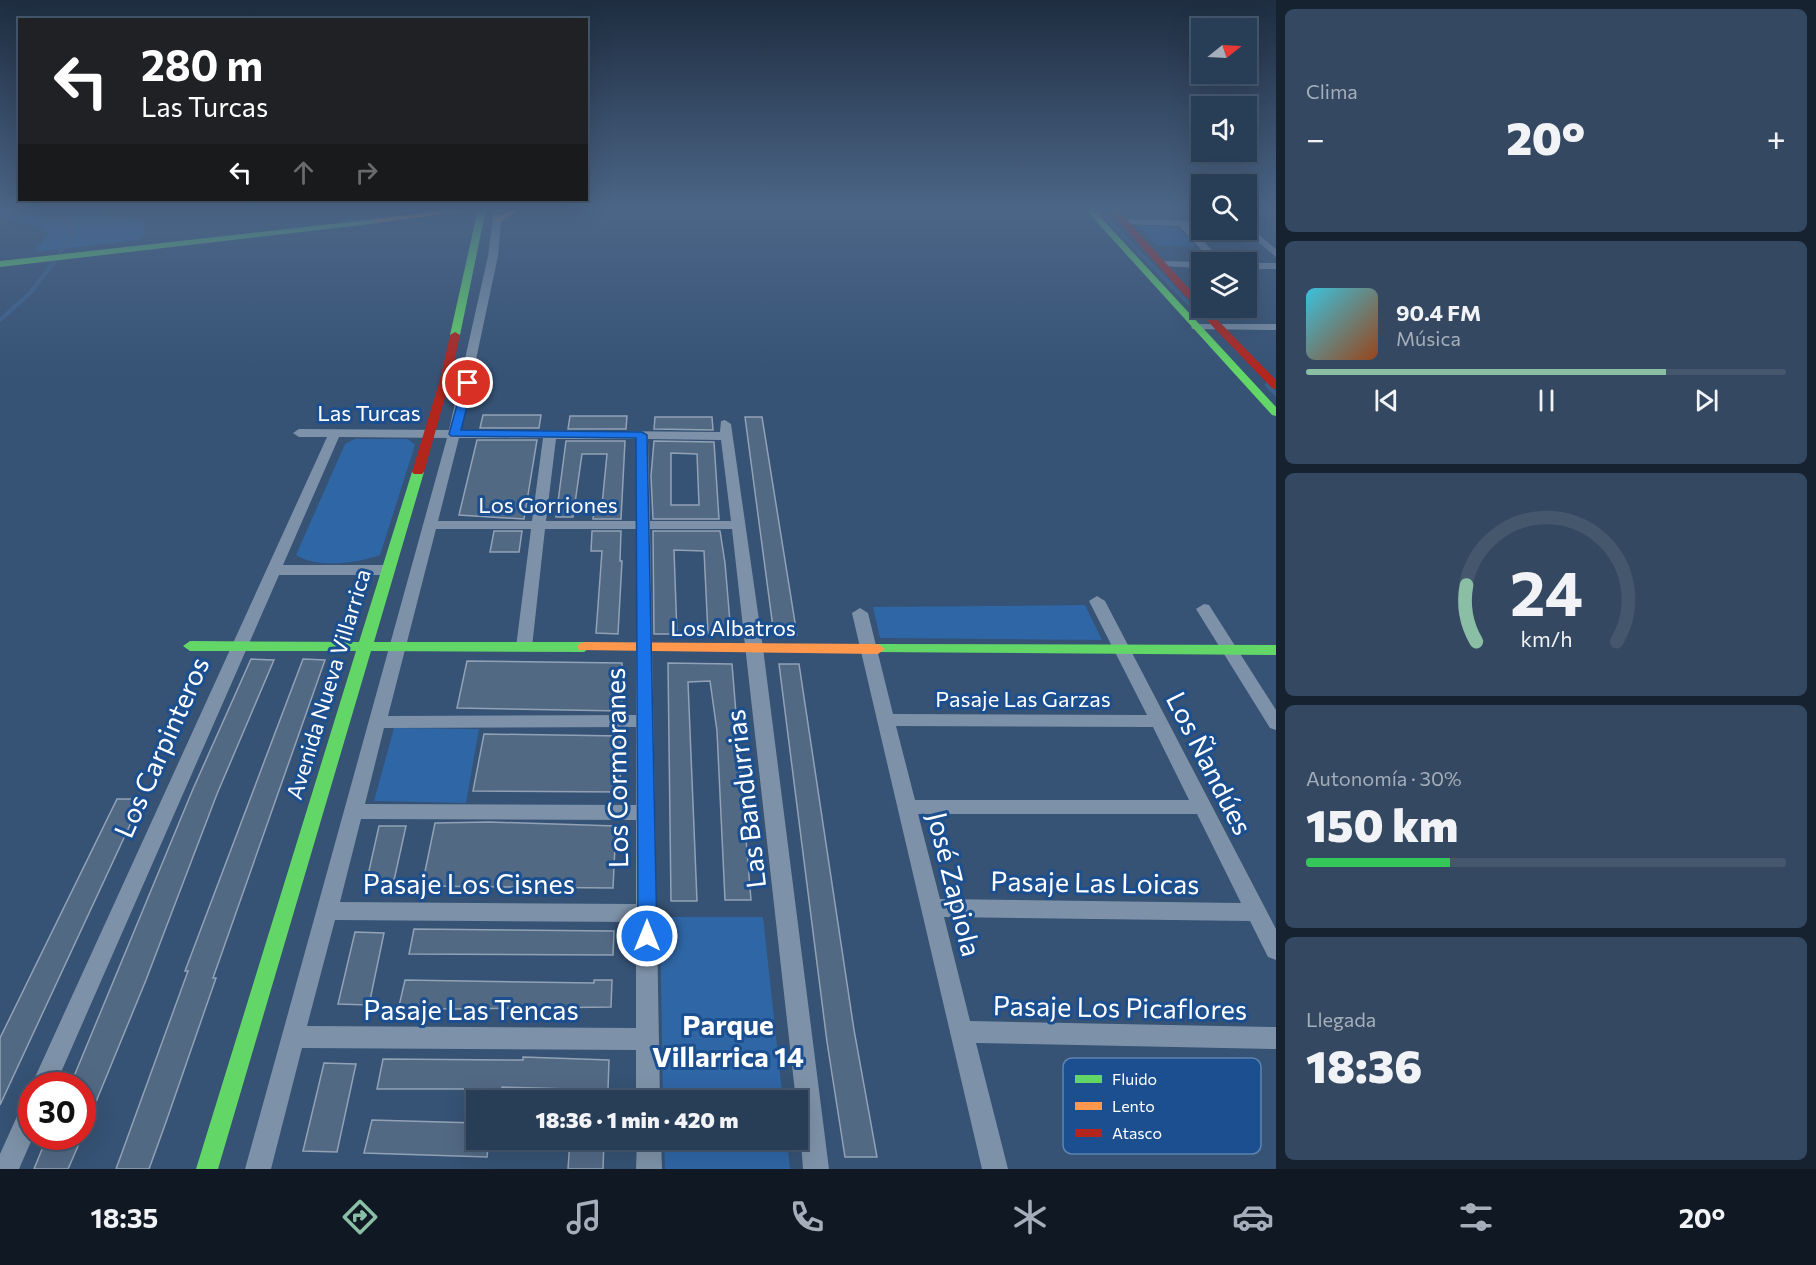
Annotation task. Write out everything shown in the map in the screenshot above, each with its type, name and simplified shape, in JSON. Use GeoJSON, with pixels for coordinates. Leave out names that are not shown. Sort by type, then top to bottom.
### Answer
{"type":"FeatureCollection","features":[{"type":"Feature","properties":{"kind":"street","name":"Avenida Nueva Villarrica"},"geometry":{"type":"LineString","coordinates":[[207,1169],[430,433],[452,351],[470,264]]}},
{"type":"Feature","properties":{"kind":"street"},"geometry":{"type":"LineString","coordinates":[[258,1169],[455,434],[491,264]]}},
{"type":"Feature","properties":{"kind":"street"},"geometry":{"type":"LineString","coordinates":[[1138,264],[1276,413]]}},
{"type":"Feature","properties":{"kind":"street"},"geometry":{"type":"LineString","coordinates":[[1163,264],[1191,265]]}},
{"type":"Feature","properties":{"kind":"street"},"geometry":{"type":"LineString","coordinates":[[1163,264],[1218,327],[1276,386]]}},
{"type":"Feature","properties":{"kind":"street"},"geometry":{"type":"LineString","coordinates":[[1257,266],[1276,266]]}},
{"type":"Feature","properties":{"kind":"street"},"geometry":{"type":"LineString","coordinates":[[1196,327],[1276,327]]}},
{"type":"Feature","properties":{"kind":"street"},"geometry":{"type":"LineString","coordinates":[[452,351],[474,350]]}},
{"type":"Feature","properties":{"kind":"street","name":"Las Turcas"},"geometry":{"type":"LineString","coordinates":[[299,432],[642,435],[726,430]]}},
{"type":"Feature","properties":{"kind":"street","name":"Las Bandurrias"},"geometry":{"type":"LineString","coordinates":[[726,430],[816,1169]]}},
{"type":"Feature","properties":{"kind":"street","name":"Los Carpinteros"},"geometry":{"type":"LineString","coordinates":[[49,1072],[335,433]]}},
{"type":"Feature","properties":{"kind":"street"},"geometry":{"type":"LineString","coordinates":[[524,647],[550,434]]}},
{"type":"Feature","properties":{"kind":"street","name":"Los Cormoranes"},"geometry":{"type":"LineString","coordinates":[[642,435],[648,1090]]}},
{"type":"Feature","properties":{"kind":"street","name":"Los Gorriones"},"geometry":{"type":"LineString","coordinates":[[430,525],[738,525]]}},
{"type":"Feature","properties":{"kind":"street"},"geometry":{"type":"LineString","coordinates":[[272,570],[388,570]]}},
{"type":"Feature","properties":{"kind":"street","name":"Los Ñandúes"},"geometry":{"type":"LineString","coordinates":[[1096,601],[1276,950]]}},
{"type":"Feature","properties":{"kind":"street"},"geometry":{"type":"LineString","coordinates":[[1204,609],[1276,724]]}},
{"type":"Feature","properties":{"kind":"street","name":"José Zapiola"},"geometry":{"type":"LineString","coordinates":[[860,613],[995,1169]]}},
{"type":"Feature","properties":{"kind":"street","name":"Los Albatros"},"geometry":{"type":"LineString","coordinates":[[190,646],[1276,650]]}},
{"type":"Feature","properties":{"kind":"street","name":"Pasaje Las Garzas"},"geometry":{"type":"LineString","coordinates":[[887,720],[1158,721]]}},
{"type":"Feature","properties":{"kind":"street"},"geometry":{"type":"LineString","coordinates":[[376,722],[645,722]]}},
{"type":"Feature","properties":{"kind":"street"},"geometry":{"type":"LineString","coordinates":[[908,807],[1203,807]]}},
{"type":"Feature","properties":{"kind":"street"},"geometry":{"type":"LineString","coordinates":[[353,811],[646,813]]}},
{"type":"Feature","properties":{"kind":"street","name":"Pasaje Las Loicas"},"geometry":{"type":"LineString","coordinates":[[933,908],[1256,912]]}},
{"type":"Feature","properties":{"kind":"street","name":"Pasaje Los Cisnes"},"geometry":{"type":"LineString","coordinates":[[326,911],[647,912]]}},
{"type":"Feature","properties":{"kind":"street","name":"Pasaje Los Picaflores"},"geometry":{"type":"LineString","coordinates":[[962,1032],[1276,1038]]}},
{"type":"Feature","properties":{"kind":"street","name":"Pasaje Las Tencas"},"geometry":{"type":"LineString","coordinates":[[293,1037],[648,1039]]}},
{"type":"Feature","properties":{"kind":"street"},"geometry":{"type":"LineString","coordinates":[[6,1169],[18,1143]]}},
{"type":"Feature","properties":{"kind":"street"},"geometry":{"type":"LineString","coordinates":[[649,1150],[649,1169]]}},
{"type":"Feature","properties":{"kind":"shaded area"},"geometry":{"type":"Polygon","coordinates":[[[355,439],[408,439],[415,445],[380,555],[360,560],[326,563],[315,562],[296,555],[345,444],[355,439]]]}},
{"type":"Feature","properties":{"kind":"shaded area"},"geometry":{"type":"Polygon","coordinates":[[[1085,605],[1102,640],[880,638],[873,607],[1085,605]]]}},
{"type":"Feature","properties":{"kind":"shaded area"},"geometry":{"type":"Polygon","coordinates":[[[394,728],[479,729],[466,803],[374,801],[394,728]]]}},
{"type":"Feature","properties":{"kind":"shaded area"},"geometry":{"type":"Polygon","coordinates":[[[660,917],[763,917],[782,1090],[663,1090],[660,917]]]}},
{"type":"Feature","properties":{"kind":"shaded area"},"geometry":{"type":"Polygon","coordinates":[[[664,1150],[788,1150],[790,1169],[665,1169],[664,1150]]]}},
{"type":"Feature","properties":{"kind":"building"},"geometry":{"type":"Polygon","coordinates":[[[483,415],[541,415],[539,428],[480,428],[483,415]]]}},
{"type":"Feature","properties":{"kind":"building"},"geometry":{"type":"Polygon","coordinates":[[[570,416],[627,416],[626,429],[568,429],[570,416]]]}},
{"type":"Feature","properties":{"kind":"building"},"geometry":{"type":"Polygon","coordinates":[[[655,417],[712,417],[713,430],[654,429],[655,417]]]}},
{"type":"Feature","properties":{"kind":"building"},"geometry":{"type":"Polygon","coordinates":[[[745,417],[762,417],[797,635],[774,635],[745,417]]]}},
{"type":"Feature","properties":{"kind":"building"},"geometry":{"type":"Polygon","coordinates":[[[477,440],[537,440],[524,519],[459,515],[477,440]]]}},
{"type":"Feature","properties":{"kind":"building"},"geometry":{"type":"Polygon","coordinates":[[[566,441],[625,441],[621,519],[593,519],[595,505],[602,505],[607,454],[582,454],[573,517],[556,517],[566,441]]]}},
{"type":"Feature","properties":{"kind":"building"},"geometry":{"type":"Polygon","coordinates":[[[654,441],[714,442],[719,519],[653,519],[651,476],[654,441]],[[671,453],[671,505],[699,505],[697,454],[671,453]]]}},
{"type":"Feature","properties":{"kind":"building"},"geometry":{"type":"Polygon","coordinates":[[[494,531],[522,531],[519,552],[490,552],[494,531]]]}},
{"type":"Feature","properties":{"kind":"building"},"geometry":{"type":"Polygon","coordinates":[[[592,531],[621,531],[620,561],[622,561],[618,634],[596,633],[602,551],[591,551],[592,531]]]}},
{"type":"Feature","properties":{"kind":"building"},"geometry":{"type":"Polygon","coordinates":[[[653,531],[720,531],[731,634],[708,634],[704,551],[674,550],[677,634],[654,634],[653,531]]]}},
{"type":"Feature","properties":{"kind":"building"},"geometry":{"type":"Polygon","coordinates":[[[251,659],[274,660],[217,794],[146,980],[96,1102],[96,1072],[76,1072],[193,789],[251,659]]]}},
{"type":"Feature","properties":{"kind":"building"},"geometry":{"type":"Polygon","coordinates":[[[303,659],[325,660],[213,978],[216,978],[149,1169],[116,1169],[188,971],[185,971],[303,659]]]}},
{"type":"Feature","properties":{"kind":"building"},"geometry":{"type":"Polygon","coordinates":[[[467,661],[622,663],[622,711],[457,708],[467,661]]]}},
{"type":"Feature","properties":{"kind":"building"},"geometry":{"type":"Polygon","coordinates":[[[668,663],[732,664],[751,900],[725,900],[717,731],[710,681],[688,682],[697,901],[671,901],[668,663]]]}},
{"type":"Feature","properties":{"kind":"building"},"geometry":{"type":"Polygon","coordinates":[[[779,664],[799,664],[854,1030],[877,1157],[845,1157],[827,1042],[779,664]]]}},
{"type":"Feature","properties":{"kind":"building"},"geometry":{"type":"Polygon","coordinates":[[[484,734],[621,736],[620,792],[473,791],[484,734]]]}},
{"type":"Feature","properties":{"kind":"building"},"geometry":{"type":"Polygon","coordinates":[[[117,799],[142,799],[0,1105],[0,1038],[117,799]]]}},
{"type":"Feature","properties":{"kind":"building"},"geometry":{"type":"Polygon","coordinates":[[[490,822],[616,826],[613,888],[422,886],[435,823],[490,822]]]}},
{"type":"Feature","properties":{"kind":"building"},"geometry":{"type":"Polygon","coordinates":[[[379,826],[406,826],[393,885],[366,884],[379,826]]]}},
{"type":"Feature","properties":{"kind":"building"},"geometry":{"type":"Polygon","coordinates":[[[414,929],[614,931],[613,955],[409,954],[414,929]]]}},
{"type":"Feature","properties":{"kind":"building"},"geometry":{"type":"Polygon","coordinates":[[[355,932],[384,933],[369,1005],[338,1004],[355,932]]]}},
{"type":"Feature","properties":{"kind":"building"},"geometry":{"type":"Polygon","coordinates":[[[405,980],[594,983],[594,980],[612,980],[611,1007],[448,1009],[399,1006],[405,980]]]}},
{"type":"Feature","properties":{"kind":"building"},"geometry":{"type":"Polygon","coordinates":[[[523,1057],[609,1060],[608,1090],[502,1087],[502,1089],[377,1089],[383,1059],[523,1060],[523,1057]]]}},
{"type":"Feature","properties":{"kind":"building"},"geometry":{"type":"Polygon","coordinates":[[[324,1063],[356,1064],[337,1152],[303,1151],[324,1063]]]}},
{"type":"Feature","properties":{"kind":"building"},"geometry":{"type":"Polygon","coordinates":[[[372,1120],[466,1123],[466,1150],[488,1150],[487,1157],[364,1153],[372,1120]]]}},
{"type":"Feature","properties":{"kind":"building"},"geometry":{"type":"Polygon","coordinates":[[[42,1150],[76,1150],[68,1169],[34,1169],[42,1150]]]}},
{"type":"Feature","properties":{"kind":"building"},"geometry":{"type":"Polygon","coordinates":[[[569,1150],[604,1150],[603,1169],[568,1169],[569,1150]]]}},
{"type":"Feature","properties":{"kind":"waterway"},"geometry":{"type":"LineString","coordinates":[[0,320],[30,293],[53,264]]}},
{"type":"Feature","properties":{"kind":"waterway"},"geometry":{"type":"LineString","coordinates":[[1150,264],[1191,306]]}},
{"type":"Feature","properties":{"kind":"waterway"},"geometry":{"type":"LineString","coordinates":[[1267,385],[1276,394]]}},
{"type":"Feature","properties":{"kind":"traffic: fast"},"geometry":{"type":"LineString","coordinates":[[455,335],[470,264]]}},
{"type":"Feature","properties":{"kind":"traffic: fast"},"geometry":{"type":"LineString","coordinates":[[1139,264],[1276,413]]}},
{"type":"Feature","properties":{"kind":"traffic: fast"},"geometry":{"type":"LineString","coordinates":[[207,1169],[418,472]]}},
{"type":"Feature","properties":{"kind":"traffic: fast"},"geometry":{"type":"LineString","coordinates":[[190,646],[584,647]]}},
{"type":"Feature","properties":{"kind":"traffic: fast"},"geometry":{"type":"LineString","coordinates":[[878,649],[1276,650]]}},
{"type":"Feature","properties":{"kind":"traffic: slow"},"geometry":{"type":"LineString","coordinates":[[584,647],[878,649]]}},
{"type":"Feature","properties":{"kind":"traffic: jam"},"geometry":{"type":"LineString","coordinates":[[1161,264],[1218,327],[1276,386]]}},
{"type":"Feature","properties":{"kind":"traffic: jam"},"geometry":{"type":"LineString","coordinates":[[418,472],[445,380],[455,335]]}},
{"type":"Feature","properties":{"kind":"district","name":"Parque Villarrica 14"},"geometry":{"type":"Point","coordinates":[728,1040]}},
{"type":"Feature","properties":{"kind":"route"},"geometry":{"type":"LineString","coordinates":[[468,383],[455,434],[642,435],[647,936]]}}]}
